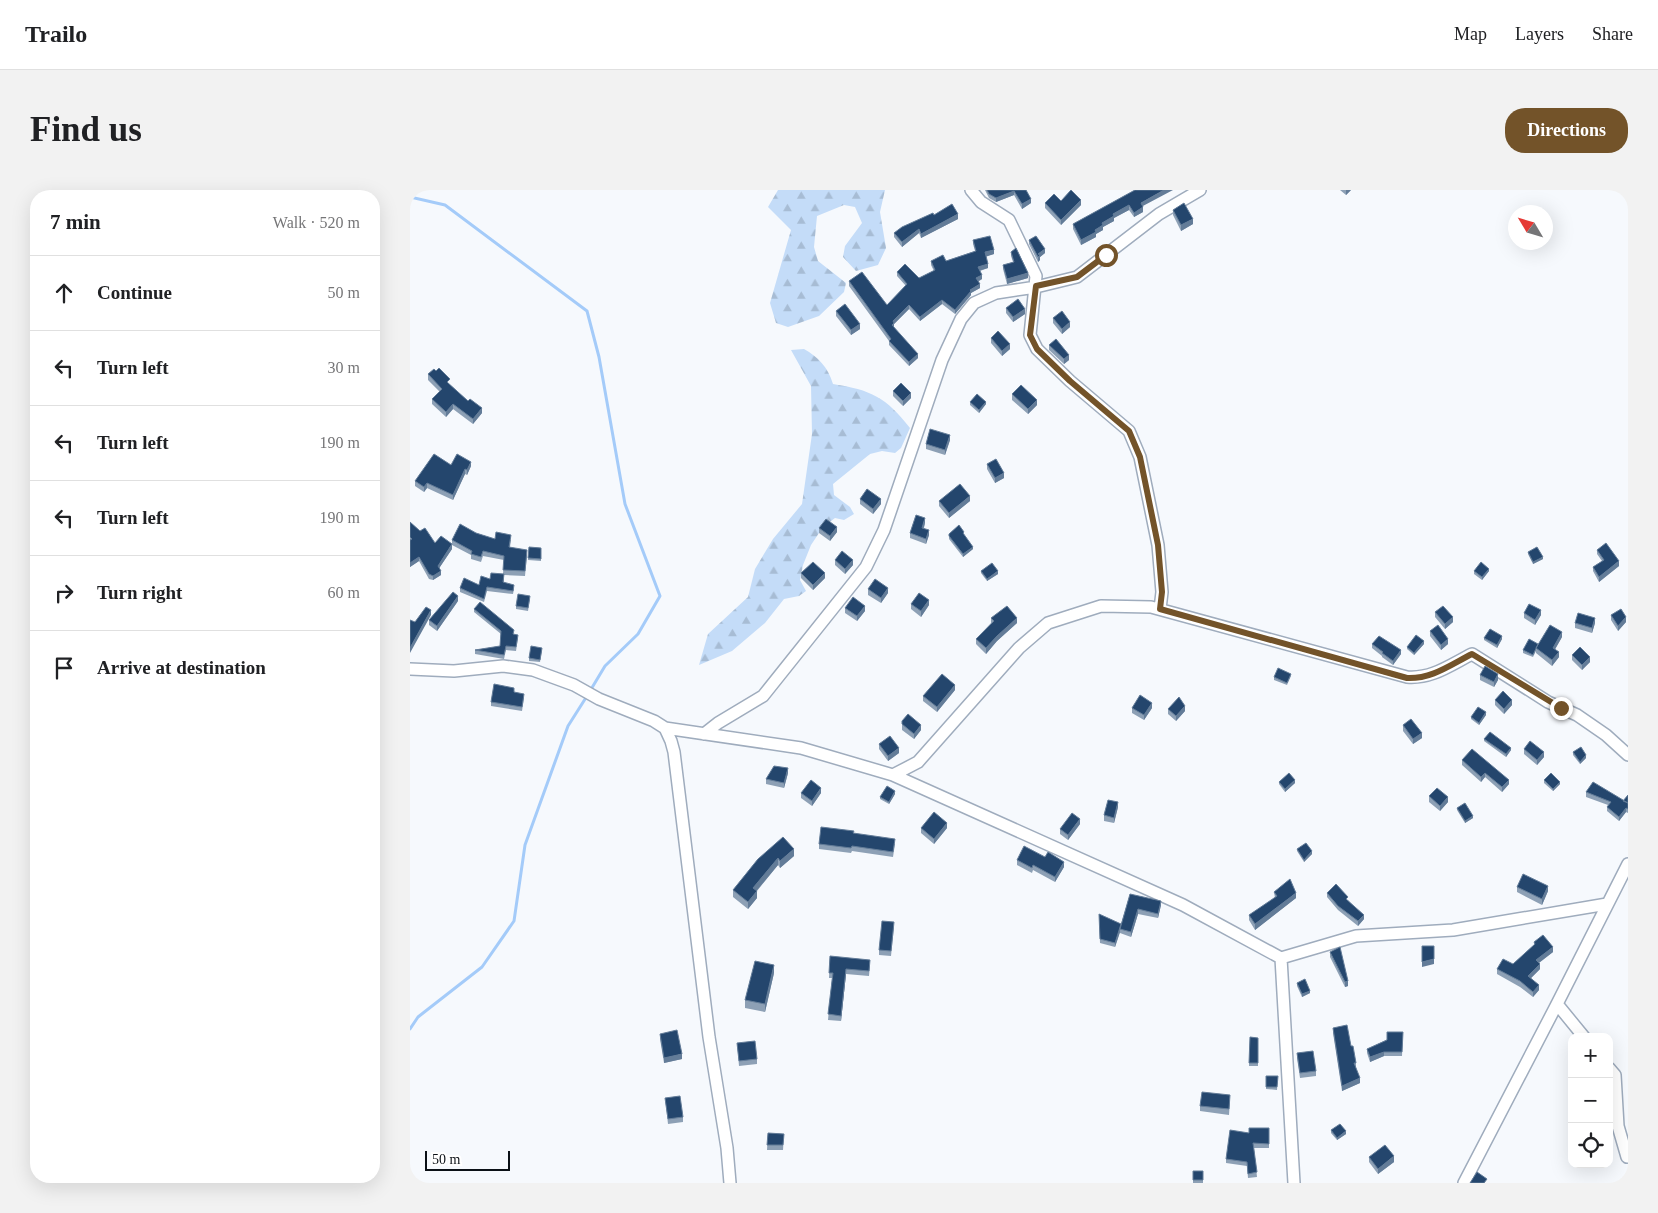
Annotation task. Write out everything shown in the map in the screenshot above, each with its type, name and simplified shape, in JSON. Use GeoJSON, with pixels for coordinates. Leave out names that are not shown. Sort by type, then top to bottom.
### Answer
{"type":"FeatureCollection","features":[{"type":"Feature","properties":{"kind":"street"},"geometry":{"type":"LineString","coordinates":[[971,190],[981,202],[1009,220],[1036,276],[1030,335],[1037,349],[1070,381],[1129,431],[1140,457],[1158,545],[1162,592],[1160,609]]}},
{"type":"Feature","properties":{"kind":"street"},"geometry":{"type":"LineString","coordinates":[[704,734],[718,723],[763,696],[866,567],[884,530],[942,360],[961,319],[974,303],[996,293],[1077,277],[1159,214],[1200,190]]}},
{"type":"Feature","properties":{"kind":"street"},"geometry":{"type":"LineString","coordinates":[[893,775],[918,762],[1019,648],[1048,623],[1101,606],[1151,607],[1160,609],[1407,678],[1431,676],[1472,654],[1548,702],[1576,715],[1606,736],[1628,755]]}},
{"type":"Feature","properties":{"kind":"street"},"geometry":{"type":"LineString","coordinates":[[410,669],[454,671],[503,666],[533,670],[654,721],[665,728],[801,748],[893,775],[1182,905],[1281,958],[1356,936],[1454,930],[1608,904]]}},
{"type":"Feature","properties":{"kind":"street"},"geometry":{"type":"LineString","coordinates":[[665,728],[674,752],[710,1037],[727,1148],[730,1183]]}},
{"type":"Feature","properties":{"kind":"street"},"geometry":{"type":"LineString","coordinates":[[1464,1183],[1558,1004],[1628,864]]}},
{"type":"Feature","properties":{"kind":"street"},"geometry":{"type":"LineString","coordinates":[[1281,958],[1294,1183]]}},
{"type":"Feature","properties":{"kind":"street"},"geometry":{"type":"LineString","coordinates":[[1558,1004],[1581,1033]]}},
{"type":"Feature","properties":{"kind":"street"},"geometry":{"type":"LineString","coordinates":[[1613,1073],[1615,1075],[1618,1126],[1627,1157]]}},
{"type":"Feature","properties":{"kind":"green space"},"geometry":{"type":"Polygon","coordinates":[[[778,190],[885,190],[880,212],[886,248],[878,265],[856,271],[843,257],[845,246],[862,223],[855,207],[844,205],[817,216],[814,247],[818,261],[846,283],[844,292],[819,316],[788,327],[776,323],[770,303],[791,230],[768,207],[778,190]]]}},
{"type":"Feature","properties":{"kind":"green space"},"geometry":{"type":"Polygon","coordinates":[[[804,349],[822,363],[833,384],[858,389],[877,397],[893,409],[910,428],[901,448],[895,453],[882,451],[870,454],[833,484],[834,495],[850,507],[854,514],[844,520],[835,518],[823,527],[811,545],[803,565],[800,580],[806,591],[799,596],[784,599],[765,623],[732,651],[699,665],[708,634],[748,597],[755,569],[773,539],[802,504],[812,434],[811,386],[791,350],[804,349]]]}},
{"type":"Feature","properties":{"kind":"building"},"geometry":{"type":"Polygon","coordinates":[[[987,190],[1026,190],[1031,199],[1022,204],[1014,191],[996,198],[989,194],[987,190]]]}},
{"type":"Feature","properties":{"kind":"building"},"geometry":{"type":"Polygon","coordinates":[[[1071,190],[1081,200],[1061,220],[1045,203],[1054,194],[1061,201],[1071,190]]]}},
{"type":"Feature","properties":{"kind":"building"},"geometry":{"type":"Polygon","coordinates":[[[1135,190],[1164,190],[1141,203],[1143,207],[1134,213],[1129,205],[1113,214],[1114,216],[1095,230],[1096,232],[1081,240],[1073,224],[1135,190]]]}},
{"type":"Feature","properties":{"kind":"building"},"geometry":{"type":"Polygon","coordinates":[[[1184,203],[1193,219],[1181,225],[1173,210],[1184,203]]]}},
{"type":"Feature","properties":{"kind":"building"},"geometry":{"type":"Polygon","coordinates":[[[952,204],[958,214],[921,234],[919,229],[902,242],[894,233],[902,227],[933,213],[934,215],[952,204]]]}},
{"type":"Feature","properties":{"kind":"building"},"geometry":{"type":"Polygon","coordinates":[[[990,236],[994,250],[985,252],[988,264],[978,267],[982,275],[976,278],[980,284],[970,290],[955,310],[942,300],[920,317],[909,305],[893,321],[892,325],[918,354],[909,362],[889,341],[891,339],[849,281],[862,272],[887,305],[907,284],[897,272],[905,264],[919,278],[935,270],[931,261],[943,255],[946,261],[976,251],[973,240],[990,236]]]}},
{"type":"Feature","properties":{"kind":"building"},"geometry":{"type":"Polygon","coordinates":[[[1036,236],[1045,249],[1038,254],[1040,255],[1038,257],[1029,240],[1036,236]]]}},
{"type":"Feature","properties":{"kind":"building"},"geometry":{"type":"Polygon","coordinates":[[[1016,248],[1028,273],[1007,279],[1003,265],[1014,262],[1011,252],[1016,248]]]}},
{"type":"Feature","properties":{"kind":"building"},"geometry":{"type":"Polygon","coordinates":[[[1018,299],[1025,309],[1013,317],[1006,308],[1018,299]]]}},
{"type":"Feature","properties":{"kind":"building"},"geometry":{"type":"Polygon","coordinates":[[[845,304],[860,324],[851,330],[836,311],[845,304]]]}},
{"type":"Feature","properties":{"kind":"building"},"geometry":{"type":"Polygon","coordinates":[[[1062,311],[1070,322],[1062,329],[1053,318],[1062,311]]]}},
{"type":"Feature","properties":{"kind":"building"},"geometry":{"type":"Polygon","coordinates":[[[998,331],[1010,344],[1002,351],[991,338],[998,331]]]}},
{"type":"Feature","properties":{"kind":"building"},"geometry":{"type":"Polygon","coordinates":[[[1056,339],[1069,355],[1064,359],[1049,345],[1056,339]]]}},
{"type":"Feature","properties":{"kind":"building"},"geometry":{"type":"Polygon","coordinates":[[[439,368],[450,379],[447,382],[468,401],[470,399],[482,408],[473,419],[453,404],[446,412],[432,399],[442,389],[428,374],[434,369],[436,371],[439,368]]]}},
{"type":"Feature","properties":{"kind":"building"},"geometry":{"type":"Polygon","coordinates":[[[901,383],[911,393],[903,401],[893,391],[901,383]]]}},
{"type":"Feature","properties":{"kind":"building"},"geometry":{"type":"Polygon","coordinates":[[[1021,385],[1037,400],[1028,409],[1012,394],[1021,385]]]}},
{"type":"Feature","properties":{"kind":"building"},"geometry":{"type":"Polygon","coordinates":[[[977,394],[986,402],[979,410],[970,402],[977,394]]]}},
{"type":"Feature","properties":{"kind":"building"},"geometry":{"type":"Polygon","coordinates":[[[930,429],[950,435],[945,450],[926,444],[930,429]]]}},
{"type":"Feature","properties":{"kind":"building"},"geometry":{"type":"Polygon","coordinates":[[[434,454],[451,465],[457,454],[471,462],[467,470],[465,469],[453,495],[427,483],[424,487],[415,481],[434,454]]]}},
{"type":"Feature","properties":{"kind":"building"},"geometry":{"type":"Polygon","coordinates":[[[996,459],[1004,473],[995,478],[987,464],[996,459]]]}},
{"type":"Feature","properties":{"kind":"building"},"geometry":{"type":"Polygon","coordinates":[[[960,484],[970,496],[949,513],[939,501],[960,484]]]}},
{"type":"Feature","properties":{"kind":"building"},"geometry":{"type":"Polygon","coordinates":[[[867,489],[881,499],[873,509],[860,499],[867,489]]]}},
{"type":"Feature","properties":{"kind":"building"},"geometry":{"type":"Polygon","coordinates":[[[916,515],[925,518],[922,528],[929,530],[926,539],[910,533],[916,515]]]}},
{"type":"Feature","properties":{"kind":"building"},"geometry":{"type":"Polygon","coordinates":[[[826,519],[837,527],[830,536],[819,528],[826,519]]]}},
{"type":"Feature","properties":{"kind":"building"},"geometry":{"type":"Polygon","coordinates":[[[410,522],[420,531],[425,528],[435,543],[441,536],[452,544],[438,566],[441,571],[433,576],[429,574],[419,557],[410,563],[410,540],[412,539],[410,537],[410,522]]]}},
{"type":"Feature","properties":{"kind":"building"},"geometry":{"type":"Polygon","coordinates":[[[460,524],[476,533],[495,539],[496,532],[511,535],[509,547],[527,550],[525,571],[503,570],[504,556],[483,551],[481,557],[471,554],[472,551],[452,540],[460,524]]]}},
{"type":"Feature","properties":{"kind":"building"},"geometry":{"type":"Polygon","coordinates":[[[959,525],[973,547],[963,554],[949,536],[959,525]]]}},
{"type":"Feature","properties":{"kind":"building"},"geometry":{"type":"Polygon","coordinates":[[[1606,543],[1619,561],[1599,577],[1593,567],[1604,560],[1597,550],[1606,543]]]}},
{"type":"Feature","properties":{"kind":"building"},"geometry":{"type":"Polygon","coordinates":[[[529,547],[541,548],[541,559],[528,558],[529,547]]]}},
{"type":"Feature","properties":{"kind":"building"},"geometry":{"type":"Polygon","coordinates":[[[1537,547],[1543,557],[1533,562],[1528,552],[1537,547]]]}},
{"type":"Feature","properties":{"kind":"building"},"geometry":{"type":"Polygon","coordinates":[[[842,551],[853,560],[845,569],[835,560],[842,551]]]}},
{"type":"Feature","properties":{"kind":"building"},"geometry":{"type":"Polygon","coordinates":[[[813,562],[825,573],[813,585],[801,573],[813,562]]]}},
{"type":"Feature","properties":{"kind":"building"},"geometry":{"type":"Polygon","coordinates":[[[1481,562],[1489,569],[1482,577],[1474,571],[1481,562]]]}},
{"type":"Feature","properties":{"kind":"building"},"geometry":{"type":"Polygon","coordinates":[[[992,563],[998,571],[987,579],[981,571],[992,563]]]}},
{"type":"Feature","properties":{"kind":"building"},"geometry":{"type":"Polygon","coordinates":[[[491,573],[504,574],[503,582],[514,585],[513,591],[487,587],[484,599],[460,588],[464,578],[479,585],[481,576],[490,579],[491,573]]]}},
{"type":"Feature","properties":{"kind":"building"},"geometry":{"type":"Polygon","coordinates":[[[875,579],[888,588],[881,598],[868,589],[875,579]]]}},
{"type":"Feature","properties":{"kind":"building"},"geometry":{"type":"Polygon","coordinates":[[[453,592],[458,596],[437,626],[429,620],[453,592]]]}},
{"type":"Feature","properties":{"kind":"building"},"geometry":{"type":"Polygon","coordinates":[[[919,593],[929,600],[921,611],[911,604],[919,593]]]}},
{"type":"Feature","properties":{"kind":"building"},"geometry":{"type":"Polygon","coordinates":[[[518,594],[530,596],[528,608],[516,606],[518,594]]]}},
{"type":"Feature","properties":{"kind":"building"},"geometry":{"type":"Polygon","coordinates":[[[853,597],[865,606],[857,616],[845,608],[853,597]]]}},
{"type":"Feature","properties":{"kind":"building"},"geometry":{"type":"Polygon","coordinates":[[[480,602],[514,630],[513,634],[518,635],[516,647],[506,646],[504,655],[475,650],[500,646],[501,631],[474,609],[480,602]]]}},
{"type":"Feature","properties":{"kind":"building"},"geometry":{"type":"Polygon","coordinates":[[[1529,604],[1541,610],[1535,620],[1524,613],[1529,604]]]}},
{"type":"Feature","properties":{"kind":"building"},"geometry":{"type":"Polygon","coordinates":[[[1007,606],[1017,618],[986,648],[976,639],[994,621],[991,618],[1007,606]]]}},
{"type":"Feature","properties":{"kind":"building"},"geometry":{"type":"Polygon","coordinates":[[[1443,606],[1453,617],[1445,624],[1435,612],[1443,606]]]}},
{"type":"Feature","properties":{"kind":"building"},"geometry":{"type":"Polygon","coordinates":[[[426,607],[431,610],[410,648],[410,620],[415,622],[426,607]]]}},
{"type":"Feature","properties":{"kind":"building"},"geometry":{"type":"Polygon","coordinates":[[[1621,609],[1626,617],[1618,626],[1611,615],[1621,609]]]}},
{"type":"Feature","properties":{"kind":"building"},"geometry":{"type":"Polygon","coordinates":[[[1578,613],[1595,618],[1592,628],[1575,623],[1578,613]]]}},
{"type":"Feature","properties":{"kind":"building"},"geometry":{"type":"Polygon","coordinates":[[[1438,625],[1448,639],[1441,645],[1430,631],[1438,625]]]}},
{"type":"Feature","properties":{"kind":"building"},"geometry":{"type":"Polygon","coordinates":[[[1550,625],[1562,632],[1553,648],[1559,652],[1552,660],[1536,648],[1550,625]]]}},
{"type":"Feature","properties":{"kind":"building"},"geometry":{"type":"Polygon","coordinates":[[[1490,629],[1502,636],[1497,645],[1484,638],[1490,629]]]}},
{"type":"Feature","properties":{"kind":"building"},"geometry":{"type":"Polygon","coordinates":[[[1416,635],[1424,641],[1414,653],[1407,647],[1416,635]]]}},
{"type":"Feature","properties":{"kind":"building"},"geometry":{"type":"Polygon","coordinates":[[[1379,636],[1401,650],[1393,661],[1372,644],[1379,636]]]}},
{"type":"Feature","properties":{"kind":"building"},"geometry":{"type":"Polygon","coordinates":[[[1529,639],[1538,644],[1533,655],[1523,650],[1529,639]]]}},
{"type":"Feature","properties":{"kind":"building"},"geometry":{"type":"Polygon","coordinates":[[[531,646],[542,648],[540,660],[529,658],[531,646]]]}},
{"type":"Feature","properties":{"kind":"building"},"geometry":{"type":"Polygon","coordinates":[[[1580,647],[1590,657],[1582,665],[1572,655],[1580,647]]]}},
{"type":"Feature","properties":{"kind":"building"},"geometry":{"type":"Polygon","coordinates":[[[1485,666],[1498,674],[1494,682],[1480,675],[1485,666]]]}},
{"type":"Feature","properties":{"kind":"building"},"geometry":{"type":"Polygon","coordinates":[[[1278,668],[1291,674],[1287,683],[1274,677],[1278,668]]]}},
{"type":"Feature","properties":{"kind":"building"},"geometry":{"type":"Polygon","coordinates":[[[942,674],[955,685],[937,707],[923,696],[942,674]]]}},
{"type":"Feature","properties":{"kind":"building"},"geometry":{"type":"Polygon","coordinates":[[[494,684],[514,688],[514,692],[524,694],[522,707],[491,702],[494,684]]]}},
{"type":"Feature","properties":{"kind":"building"},"geometry":{"type":"Polygon","coordinates":[[[1503,691],[1512,700],[1504,709],[1495,700],[1503,691]]]}},
{"type":"Feature","properties":{"kind":"building"},"geometry":{"type":"Polygon","coordinates":[[[1140,695],[1152,703],[1144,715],[1132,708],[1140,695]]]}},
{"type":"Feature","properties":{"kind":"building"},"geometry":{"type":"Polygon","coordinates":[[[1179,697],[1185,706],[1176,716],[1168,709],[1179,697]]]}},
{"type":"Feature","properties":{"kind":"building"},"geometry":{"type":"Polygon","coordinates":[[[1478,707],[1486,712],[1479,723],[1471,717],[1478,707]]]}},
{"type":"Feature","properties":{"kind":"building"},"geometry":{"type":"Polygon","coordinates":[[[908,714],[921,725],[914,734],[902,724],[902,721],[908,714]]]}},
{"type":"Feature","properties":{"kind":"building"},"geometry":{"type":"Polygon","coordinates":[[[1411,719],[1422,733],[1413,739],[1403,725],[1411,719]]]}},
{"type":"Feature","properties":{"kind":"building"},"geometry":{"type":"Polygon","coordinates":[[[1490,732],[1511,748],[1506,754],[1484,739],[1490,732]]]}},
{"type":"Feature","properties":{"kind":"building"},"geometry":{"type":"Polygon","coordinates":[[[890,736],[899,748],[888,756],[879,744],[890,736]]]}},
{"type":"Feature","properties":{"kind":"building"},"geometry":{"type":"Polygon","coordinates":[[[1530,741],[1544,752],[1537,760],[1524,749],[1530,741]]]}},
{"type":"Feature","properties":{"kind":"building"},"geometry":{"type":"Polygon","coordinates":[[[1581,747],[1586,755],[1580,762],[1573,752],[1581,747]]]}},
{"type":"Feature","properties":{"kind":"building"},"geometry":{"type":"Polygon","coordinates":[[[1472,749],[1509,780],[1502,787],[1485,773],[1481,777],[1462,760],[1472,749]]]}},
{"type":"Feature","properties":{"kind":"building"},"geometry":{"type":"Polygon","coordinates":[[[774,766],[788,768],[784,783],[766,779],[774,766]]]}},
{"type":"Feature","properties":{"kind":"building"},"geometry":{"type":"Polygon","coordinates":[[[1289,773],[1295,780],[1285,789],[1279,782],[1289,773]]]}},
{"type":"Feature","properties":{"kind":"building"},"geometry":{"type":"Polygon","coordinates":[[[1551,773],[1560,782],[1553,789],[1544,780],[1551,773]]]}},
{"type":"Feature","properties":{"kind":"building"},"geometry":{"type":"Polygon","coordinates":[[[811,780],[821,788],[812,801],[801,793],[811,780]]]}},
{"type":"Feature","properties":{"kind":"building"},"geometry":{"type":"Polygon","coordinates":[[[1593,782],[1628,803],[1628,809],[1626,808],[1619,817],[1607,807],[1611,802],[1586,792],[1593,782]]]}},
{"type":"Feature","properties":{"kind":"building"},"geometry":{"type":"Polygon","coordinates":[[[887,786],[895,791],[889,802],[880,797],[887,786]]]}},
{"type":"Feature","properties":{"kind":"building"},"geometry":{"type":"Polygon","coordinates":[[[1437,788],[1448,797],[1440,806],[1429,796],[1437,788]]]}},
{"type":"Feature","properties":{"kind":"building"},"geometry":{"type":"Polygon","coordinates":[[[1628,795],[1628,803],[1623,801],[1628,795]]]}},
{"type":"Feature","properties":{"kind":"building"},"geometry":{"type":"Polygon","coordinates":[[[1108,800],[1118,802],[1114,818],[1104,815],[1108,800]]]}},
{"type":"Feature","properties":{"kind":"building"},"geometry":{"type":"Polygon","coordinates":[[[1465,803],[1473,816],[1465,821],[1457,808],[1465,803]]]}},
{"type":"Feature","properties":{"kind":"building"},"geometry":{"type":"Polygon","coordinates":[[[934,812],[947,823],[934,839],[921,828],[934,812]]]}},
{"type":"Feature","properties":{"kind":"building"},"geometry":{"type":"Polygon","coordinates":[[[1072,813],[1080,819],[1068,835],[1060,829],[1072,813]]]}},
{"type":"Feature","properties":{"kind":"building"},"geometry":{"type":"Polygon","coordinates":[[[821,827],[895,839],[893,852],[852,846],[851,848],[819,844],[821,827]]]}},
{"type":"Feature","properties":{"kind":"building"},"geometry":{"type":"Polygon","coordinates":[[[783,837],[794,849],[780,861],[778,858],[753,888],[757,891],[748,902],[733,890],[758,859],[783,837]]]}},
{"type":"Feature","properties":{"kind":"building"},"geometry":{"type":"Polygon","coordinates":[[[1306,843],[1312,851],[1304,860],[1297,849],[1306,843]]]}},
{"type":"Feature","properties":{"kind":"building"},"geometry":{"type":"Polygon","coordinates":[[[1024,846],[1045,857],[1048,852],[1064,862],[1055,877],[1033,865],[1032,868],[1017,860],[1024,846]]]}},
{"type":"Feature","properties":{"kind":"building"},"geometry":{"type":"Polygon","coordinates":[[[1523,874],[1548,886],[1542,899],[1517,887],[1523,874]]]}},
{"type":"Feature","properties":{"kind":"building"},"geometry":{"type":"Polygon","coordinates":[[[1290,879],[1296,893],[1255,924],[1249,915],[1277,896],[1274,892],[1290,879]]]}},
{"type":"Feature","properties":{"kind":"building"},"geometry":{"type":"Polygon","coordinates":[[[1336,884],[1348,897],[1346,899],[1364,915],[1358,921],[1338,906],[1327,893],[1336,884]]]}},
{"type":"Feature","properties":{"kind":"building"},"geometry":{"type":"Polygon","coordinates":[[[1130,894],[1161,901],[1158,914],[1138,909],[1131,932],[1120,929],[1130,894]]]}},
{"type":"Feature","properties":{"kind":"building"},"geometry":{"type":"Polygon","coordinates":[[[1099,914],[1121,924],[1115,943],[1100,939],[1099,914]]]}},
{"type":"Feature","properties":{"kind":"building"},"geometry":{"type":"Polygon","coordinates":[[[882,921],[894,922],[891,951],[879,950],[882,921]]]}},
{"type":"Feature","properties":{"kind":"building"},"geometry":{"type":"Polygon","coordinates":[[[1543,935],[1553,947],[1536,960],[1540,964],[1528,976],[1539,985],[1533,992],[1520,981],[1497,969],[1503,959],[1513,964],[1543,935]]]}},
{"type":"Feature","properties":{"kind":"building"},"geometry":{"type":"Polygon","coordinates":[[[1422,946],[1434,946],[1434,959],[1422,962],[1422,946]]]}},
{"type":"Feature","properties":{"kind":"building"},"geometry":{"type":"Polygon","coordinates":[[[1340,947],[1348,981],[1345,982],[1330,952],[1340,947]]]}},
{"type":"Feature","properties":{"kind":"building"},"geometry":{"type":"Polygon","coordinates":[[[830,956],[870,960],[869,971],[846,969],[841,1016],[828,1014],[833,973],[829,973],[830,956]]]}},
{"type":"Feature","properties":{"kind":"building"},"geometry":{"type":"Polygon","coordinates":[[[755,961],[774,965],[765,1004],[745,1000],[755,961]]]}},
{"type":"Feature","properties":{"kind":"building"},"geometry":{"type":"Polygon","coordinates":[[[1305,979],[1310,991],[1302,994],[1297,983],[1305,979]]]}},
{"type":"Feature","properties":{"kind":"building"},"geometry":{"type":"Polygon","coordinates":[[[1347,1025],[1351,1046],[1353,1046],[1356,1063],[1354,1063],[1360,1078],[1342,1086],[1333,1028],[1347,1025]]]}},
{"type":"Feature","properties":{"kind":"building"},"geometry":{"type":"Polygon","coordinates":[[[677,1030],[682,1054],[664,1058],[660,1034],[677,1030]]]}},
{"type":"Feature","properties":{"kind":"building"},"geometry":{"type":"Polygon","coordinates":[[[1387,1032],[1403,1032],[1402,1052],[1384,1052],[1370,1057],[1367,1049],[1387,1040],[1387,1032]]]}},
{"type":"Feature","properties":{"kind":"building"},"geometry":{"type":"Polygon","coordinates":[[[1250,1037],[1258,1038],[1258,1063],[1249,1063],[1250,1037]]]}},
{"type":"Feature","properties":{"kind":"building"},"geometry":{"type":"Polygon","coordinates":[[[755,1041],[757,1059],[739,1061],[737,1043],[755,1041]]]}},
{"type":"Feature","properties":{"kind":"building"},"geometry":{"type":"Polygon","coordinates":[[[1313,1051],[1316,1071],[1300,1073],[1297,1053],[1313,1051]]]}},
{"type":"Feature","properties":{"kind":"building"},"geometry":{"type":"Polygon","coordinates":[[[1266,1076],[1278,1076],[1277,1087],[1266,1087],[1266,1076]]]}},
{"type":"Feature","properties":{"kind":"building"},"geometry":{"type":"Polygon","coordinates":[[[1202,1092],[1230,1095],[1229,1109],[1200,1106],[1202,1092]]]}},
{"type":"Feature","properties":{"kind":"building"},"geometry":{"type":"Polygon","coordinates":[[[680,1096],[683,1117],[668,1119],[665,1098],[680,1096]]]}},
{"type":"Feature","properties":{"kind":"building"},"geometry":{"type":"Polygon","coordinates":[[[1340,1124],[1346,1131],[1337,1138],[1331,1130],[1340,1124]]]}},
{"type":"Feature","properties":{"kind":"building"},"geometry":{"type":"Polygon","coordinates":[[[1249,1128],[1269,1128],[1269,1144],[1253,1143],[1257,1172],[1248,1174],[1247,1162],[1226,1159],[1230,1130],[1249,1133],[1249,1128]]]}},
{"type":"Feature","properties":{"kind":"building"},"geometry":{"type":"Polygon","coordinates":[[[768,1133],[784,1134],[783,1145],[767,1145],[768,1133]]]}},
{"type":"Feature","properties":{"kind":"building"},"geometry":{"type":"Polygon","coordinates":[[[1385,1145],[1394,1156],[1378,1169],[1369,1157],[1385,1145]]]}},
{"type":"Feature","properties":{"kind":"building"},"geometry":{"type":"Polygon","coordinates":[[[1193,1171],[1203,1171],[1203,1180],[1193,1180],[1193,1171]]]}},
{"type":"Feature","properties":{"kind":"building"},"geometry":{"type":"Polygon","coordinates":[[[1477,1172],[1487,1179],[1484,1183],[1470,1183],[1477,1172]]]}},
{"type":"Feature","properties":{"kind":"waterway"},"geometry":{"type":"LineString","coordinates":[[410,197],[445,205],[587,311],[599,357],[625,504],[660,596],[638,634],[605,666],[590,691]]}},
{"type":"Feature","properties":{"kind":"waterway"},"geometry":{"type":"LineString","coordinates":[[410,1029],[418,1017],[482,967],[514,921],[525,845],[568,726],[587,696]]}},
{"type":"Feature","properties":{"kind":"route"},"geometry":{"type":"LineString","coordinates":[[1106,255],[1077,277],[1036,286],[1030,335],[1037,349],[1070,381],[1129,431],[1140,457],[1158,545],[1162,592],[1160,609],[1407,678],[1431,676],[1472,654],[1548,702],[1561,708]]}}]}
